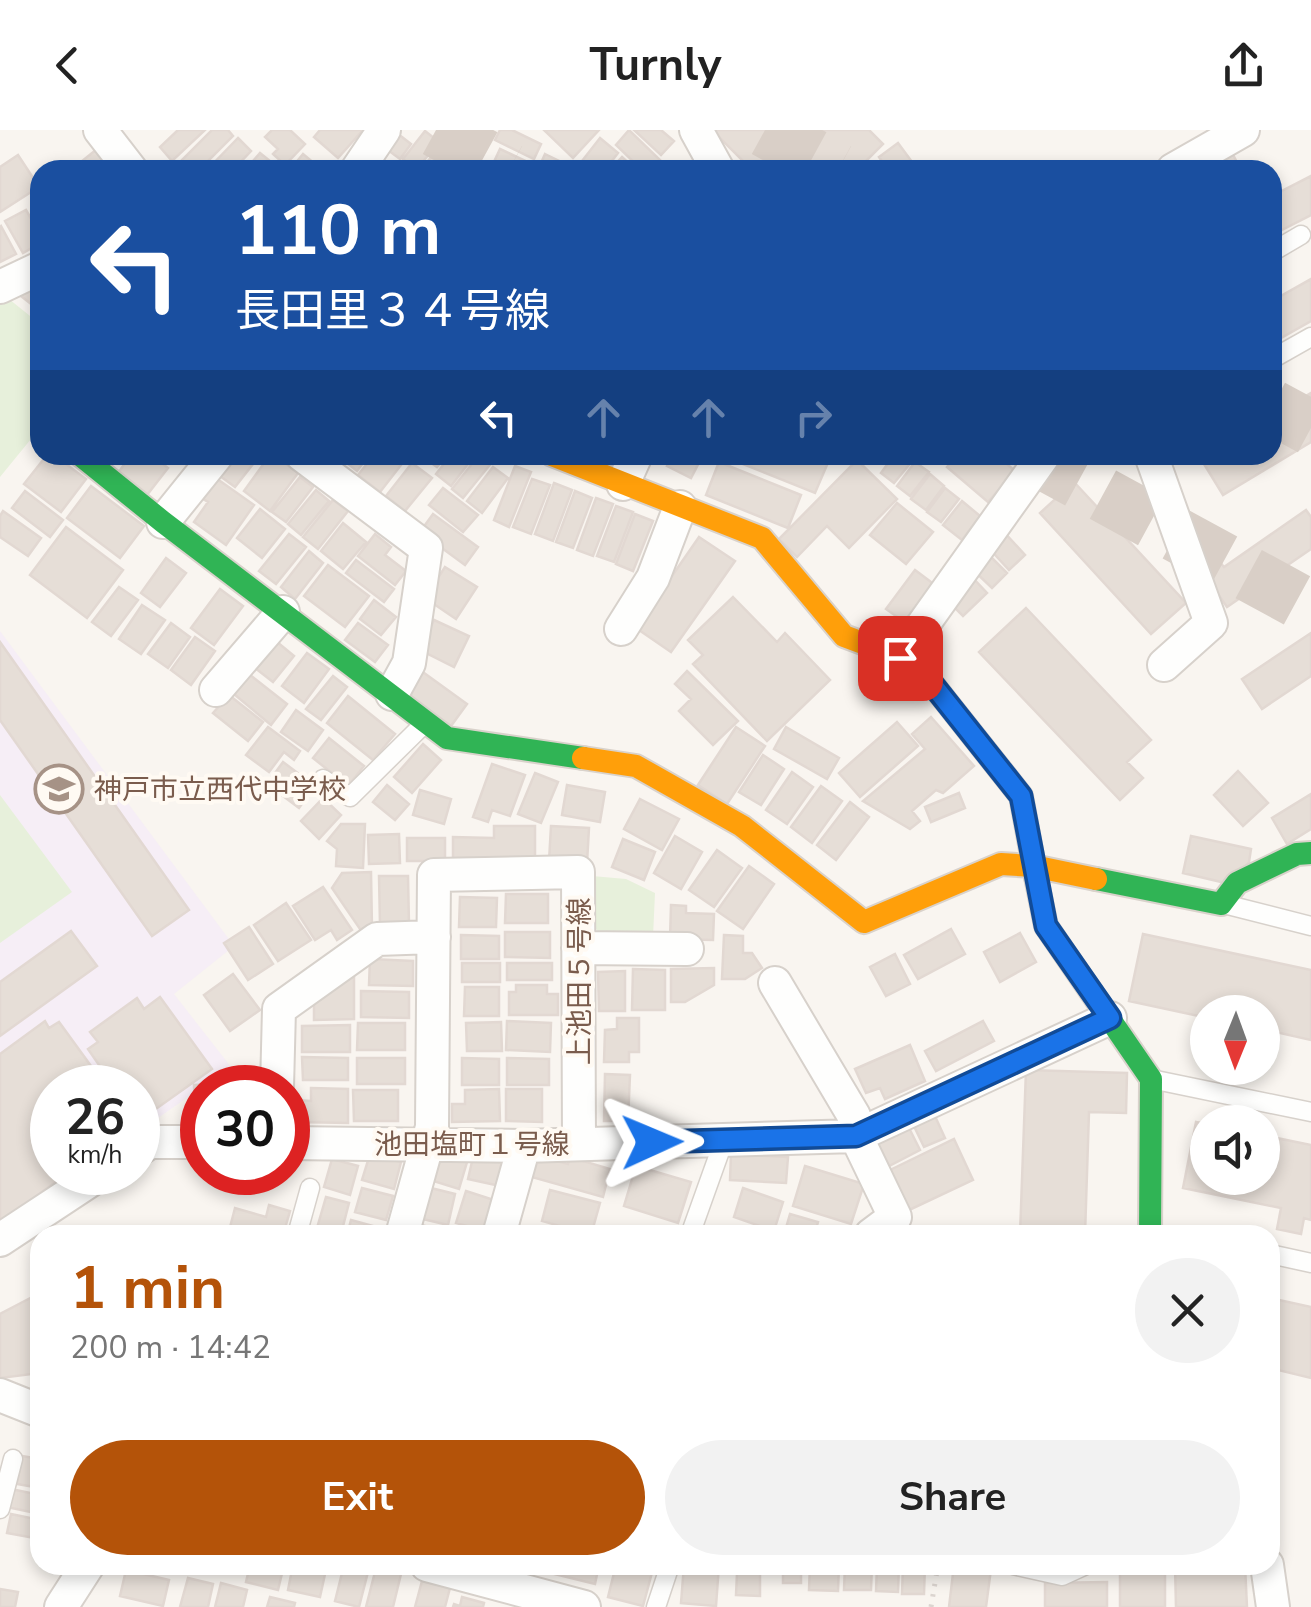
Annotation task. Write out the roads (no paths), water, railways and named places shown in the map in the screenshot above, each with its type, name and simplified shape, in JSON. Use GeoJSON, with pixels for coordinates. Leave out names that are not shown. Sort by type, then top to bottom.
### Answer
{"type":"FeatureCollection","features":[{"type":"Feature","properties":{"kind":"street"},"geometry":{"type":"LineString","coordinates":[[100,130],[123,160]]}},
{"type":"Feature","properties":{"kind":"street"},"geometry":{"type":"LineString","coordinates":[[364,160],[384,130]]}},
{"type":"Feature","properties":{"kind":"street"},"geometry":{"type":"LineString","coordinates":[[696,130],[712,160]]}},
{"type":"Feature","properties":{"kind":"street"},"geometry":{"type":"LineString","coordinates":[[1185,160],[1209,138],[1243,130]]}},
{"type":"Feature","properties":{"kind":"street"},"geometry":{"type":"LineString","coordinates":[[0,286],[30,272]]}},
{"type":"Feature","properties":{"kind":"street"},"geometry":{"type":"LineString","coordinates":[[93,465],[446,738],[636,766],[742,826],[864,922],[1001,864],[1033,866],[1221,904],[1237,883],[1297,854],[1311,853]]}},
{"type":"Feature","properties":{"kind":"street"},"geometry":{"type":"LineString","coordinates":[[164,522],[208,465]]}},
{"type":"Feature","properties":{"kind":"street"},"geometry":{"type":"LineString","coordinates":[[315,465],[426,548],[409,663],[392,694]]}},
{"type":"Feature","properties":{"kind":"street"},"geometry":{"type":"LineString","coordinates":[[900,658],[1037,465]]}},
{"type":"Feature","properties":{"kind":"street"},"geometry":{"type":"LineString","coordinates":[[1155,465],[1211,623],[1164,666]]}},
{"type":"Feature","properties":{"kind":"street"},"geometry":{"type":"LineString","coordinates":[[629,469],[680,507],[762,538],[844,636],[900,658],[933,685],[1021,796],[1046,926],[1151,1079],[1155,1225]]}},
{"type":"Feature","properties":{"kind":"street"},"geometry":{"type":"LineString","coordinates":[[621,629],[653,578],[680,507]]}},
{"type":"Feature","properties":{"kind":"street"},"geometry":{"type":"LineString","coordinates":[[216,690],[283,612]]}},
{"type":"Feature","properties":{"kind":"street","name":"上池田５号線"},"geometry":{"type":"LineString","coordinates":[[405,1225],[432,1127],[434,875],[578,872],[580,1144]]}},
{"type":"Feature","properties":{"kind":"street"},"geometry":{"type":"LineString","coordinates":[[278,1065],[279,1010],[377,940],[434,938]]}},
{"type":"Feature","properties":{"kind":"street"},"geometry":{"type":"LineString","coordinates":[[578,948],[687,949]]}},
{"type":"Feature","properties":{"kind":"street"},"geometry":{"type":"LineString","coordinates":[[775,983],[854,1116],[856,1136],[895,1217],[884,1225]]}},
{"type":"Feature","properties":{"kind":"street","name":"池田塩町１号線"},"geometry":{"type":"LineString","coordinates":[[310,1143],[524,1146],[856,1136],[1110,1018]]}},
{"type":"Feature","properties":{"kind":"street"},"geometry":{"type":"LineString","coordinates":[[502,1225],[524,1146]]}},
{"type":"Feature","properties":{"kind":"street"},"geometry":{"type":"LineString","coordinates":[[0,1240],[68,1195]]}},
{"type":"Feature","properties":{"kind":"street"},"geometry":{"type":"LineString","coordinates":[[0,1396],[30,1407]]}},
{"type":"Feature","properties":{"kind":"street"},"geometry":{"type":"LineString","coordinates":[[71,1605],[84,1575]]}},
{"type":"Feature","properties":{"kind":"street"},"geometry":{"type":"LineString","coordinates":[[464,1575],[584,1607]]}},
{"type":"Feature","properties":{"kind":"street"},"geometry":{"type":"LineString","coordinates":[[1268,1575],[1273,1607]]}},
{"type":"Feature","properties":{"kind":"lane"},"geometry":{"type":"LineString","coordinates":[[1282,246],[1301,235]]}},
{"type":"Feature","properties":{"kind":"lane"},"geometry":{"type":"LineString","coordinates":[[1282,354],[1311,337]]}},
{"type":"Feature","properties":{"kind":"lane"},"geometry":{"type":"LineString","coordinates":[[323,779],[350,797],[427,722]]}},
{"type":"Feature","properties":{"kind":"lane"},"geometry":{"type":"LineString","coordinates":[[1221,904],[1311,926]]}},
{"type":"Feature","properties":{"kind":"lane"},"geometry":{"type":"LineString","coordinates":[[1151,1079],[1311,1112]]}},
{"type":"Feature","properties":{"kind":"lane"},"geometry":{"type":"LineString","coordinates":[[694,1225],[724,1140]]}},
{"type":"Feature","properties":{"kind":"lane"},"geometry":{"type":"LineString","coordinates":[[300,1225],[308,1195]]}},
{"type":"Feature","properties":{"kind":"lane"},"geometry":{"type":"LineString","coordinates":[[1280,1256],[1311,1263]]}},
{"type":"Feature","properties":{"kind":"lane"},"geometry":{"type":"LineString","coordinates":[[0,1509],[13,1459]]}},
{"type":"Feature","properties":{"kind":"lane"},"geometry":{"type":"LineString","coordinates":[[656,1607],[667,1575]]}},
{"type":"Feature","properties":{"kind":"tunnel"},"geometry":{"type":"LineString","coordinates":[[436,130],[491,160]]}},
{"type":"Feature","properties":{"kind":"tunnel"},"geometry":{"type":"LineString","coordinates":[[765,130],[820,160]]}},
{"type":"Feature","properties":{"kind":"tunnel"},"geometry":{"type":"LineString","coordinates":[[1282,412],[1311,428]]}},
{"type":"Feature","properties":{"kind":"tunnel"},"geometry":{"type":"LineString","coordinates":[[1048,465],[1311,608]]}},
{"type":"Feature","properties":{"kind":"place","name":"神戸市立西代中学校"},"geometry":{"type":"Point","coordinates":[59,789]}}]}
